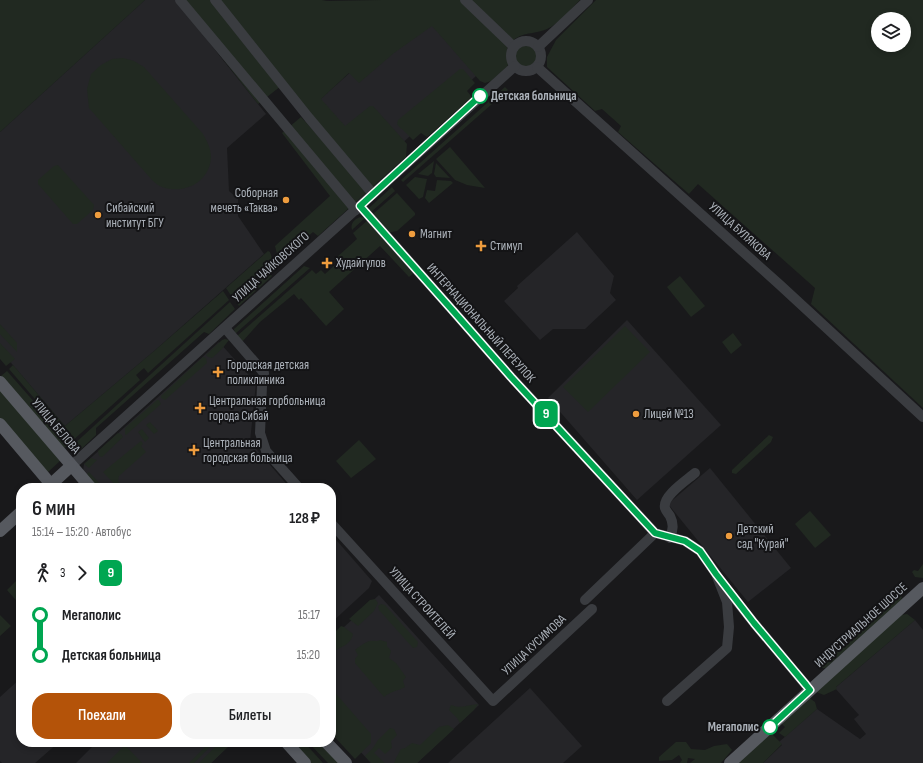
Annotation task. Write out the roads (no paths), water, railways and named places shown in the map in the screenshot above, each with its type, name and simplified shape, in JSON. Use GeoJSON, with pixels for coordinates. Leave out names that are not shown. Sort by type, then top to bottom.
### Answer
{"type":"FeatureCollection","features":[{"type":"Feature","properties":{"kind":"main road","name":"УЛИЦА БЕЛОВА"},"geometry":{"type":"LineString","coordinates":[[0,382],[87,483]]}},
{"type":"Feature","properties":{"kind":"main road"},"geometry":{"type":"LineString","coordinates":[[0,424],[47,483]]}},
{"type":"Feature","properties":{"kind":"main road","name":"УЛИЦА ЧАЙКОВСКОГО"},"geometry":{"type":"LineString","coordinates":[[54,483],[72,466]]}},
{"type":"Feature","properties":{"kind":"main road"},"geometry":{"type":"LineString","coordinates":[[0,531],[16,517]]}},
{"type":"Feature","properties":{"kind":"main road","name":"ИНДУСТРИАЛЬНОЕ ШОССЕ"},"geometry":{"type":"LineString","coordinates":[[730,763],[923,588]]}},
{"type":"Feature","properties":{"kind":"main road"},"geometry":{"type":"LineString","coordinates":[[291,747],[305,763]]}},
{"type":"Feature","properties":{"kind":"main road"},"geometry":{"type":"LineString","coordinates":[[331,747],[346,763]]}},
{"type":"Feature","properties":{"kind":"street","name":"ИНТЕРНАЦИОНАЛЬНЫЙ ПЕРЕУЛОК"},"geometry":{"type":"LineString","coordinates":[[180,0],[358,208],[655,533],[685,541],[700,551],[716,574]]}},
{"type":"Feature","properties":{"kind":"street"},"geometry":{"type":"LineString","coordinates":[[215,0],[309,118],[373,194]]}},
{"type":"Feature","properties":{"kind":"street"},"geometry":{"type":"LineString","coordinates":[[465,0],[514,48]]}},
{"type":"Feature","properties":{"kind":"street"},"geometry":{"type":"LineString","coordinates":[[538,47],[588,0]]}},
{"type":"Feature","properties":{"kind":"street"},"geometry":{"type":"LineString","coordinates":[[526,41],[533,43],[538,47],[541,57],[537,67],[530,71],[522,70],[515,66],[511,54],[519,43],[526,41]]}},
{"type":"Feature","properties":{"kind":"street","name":"УЛИЦА ЧАЙКОВСКОГО"},"geometry":{"type":"LineString","coordinates":[[72,466],[515,66]]}},
{"type":"Feature","properties":{"kind":"street","name":"УЛИЦА БУЛЯКОВА"},"geometry":{"type":"LineString","coordinates":[[537,67],[780,284],[923,417]]}},
{"type":"Feature","properties":{"kind":"street"},"geometry":{"type":"LineString","coordinates":[[224,328],[264,373],[260,433],[266,451],[295,483]]}},
{"type":"Feature","properties":{"kind":"street"},"geometry":{"type":"LineString","coordinates":[[670,538],[673,526],[672,521],[665,510],[664,503],[668,496],[695,473]]}},
{"type":"Feature","properties":{"kind":"street","name":"УЛИЦА СТРОИТЕЛЕЙ"},"geometry":{"type":"LineString","coordinates":[[336,528],[493,701]]}},
{"type":"Feature","properties":{"kind":"street"},"geometry":{"type":"LineString","coordinates":[[585,600],[655,533]]}},
{"type":"Feature","properties":{"kind":"street"},"geometry":{"type":"LineString","coordinates":[[716,574],[754,623],[810,690]]}},
{"type":"Feature","properties":{"kind":"street"},"geometry":{"type":"LineString","coordinates":[[667,701],[727,648],[729,627],[727,602],[716,574]]}},
{"type":"Feature","properties":{"kind":"street","name":"УЛИЦА КУСИМОВА"},"geometry":{"type":"LineString","coordinates":[[493,701],[592,608]]}},
{"type":"Feature","properties":{"kind":"place","name":"Детская больница"},"geometry":{"type":"Point","coordinates":[480,96]}},
{"type":"Feature","properties":{"kind":"place","name":"Соборная мечеть «Таква»"},"geometry":{"type":"Point","coordinates":[286,200]}},
{"type":"Feature","properties":{"kind":"place","name":"Сибайский институт БГУ"},"geometry":{"type":"Point","coordinates":[98,215]}},
{"type":"Feature","properties":{"kind":"place","name":"Магнит"},"geometry":{"type":"Point","coordinates":[412,234]}},
{"type":"Feature","properties":{"kind":"place","name":"Стимул"},"geometry":{"type":"Point","coordinates":[481,246]}},
{"type":"Feature","properties":{"kind":"place","name":"Худайгулов"},"geometry":{"type":"Point","coordinates":[327,263]}},
{"type":"Feature","properties":{"kind":"place","name":"Городская детская поликлиника"},"geometry":{"type":"Point","coordinates":[218,372]}},
{"type":"Feature","properties":{"kind":"place","name":"Центральная горбольница города Сибай"},"geometry":{"type":"Point","coordinates":[200,408]}},
{"type":"Feature","properties":{"kind":"place","name":"Лицей №13"},"geometry":{"type":"Point","coordinates":[636,414]}},
{"type":"Feature","properties":{"kind":"place","name":"Центральная городская больница"},"geometry":{"type":"Point","coordinates":[194,450]}},
{"type":"Feature","properties":{"kind":"place","name":"Детский сад \"Курай\""},"geometry":{"type":"Point","coordinates":[729,536]}},
{"type":"Feature","properties":{"kind":"place","name":"Мегаполис"},"geometry":{"type":"Point","coordinates":[770,727]}}]}
